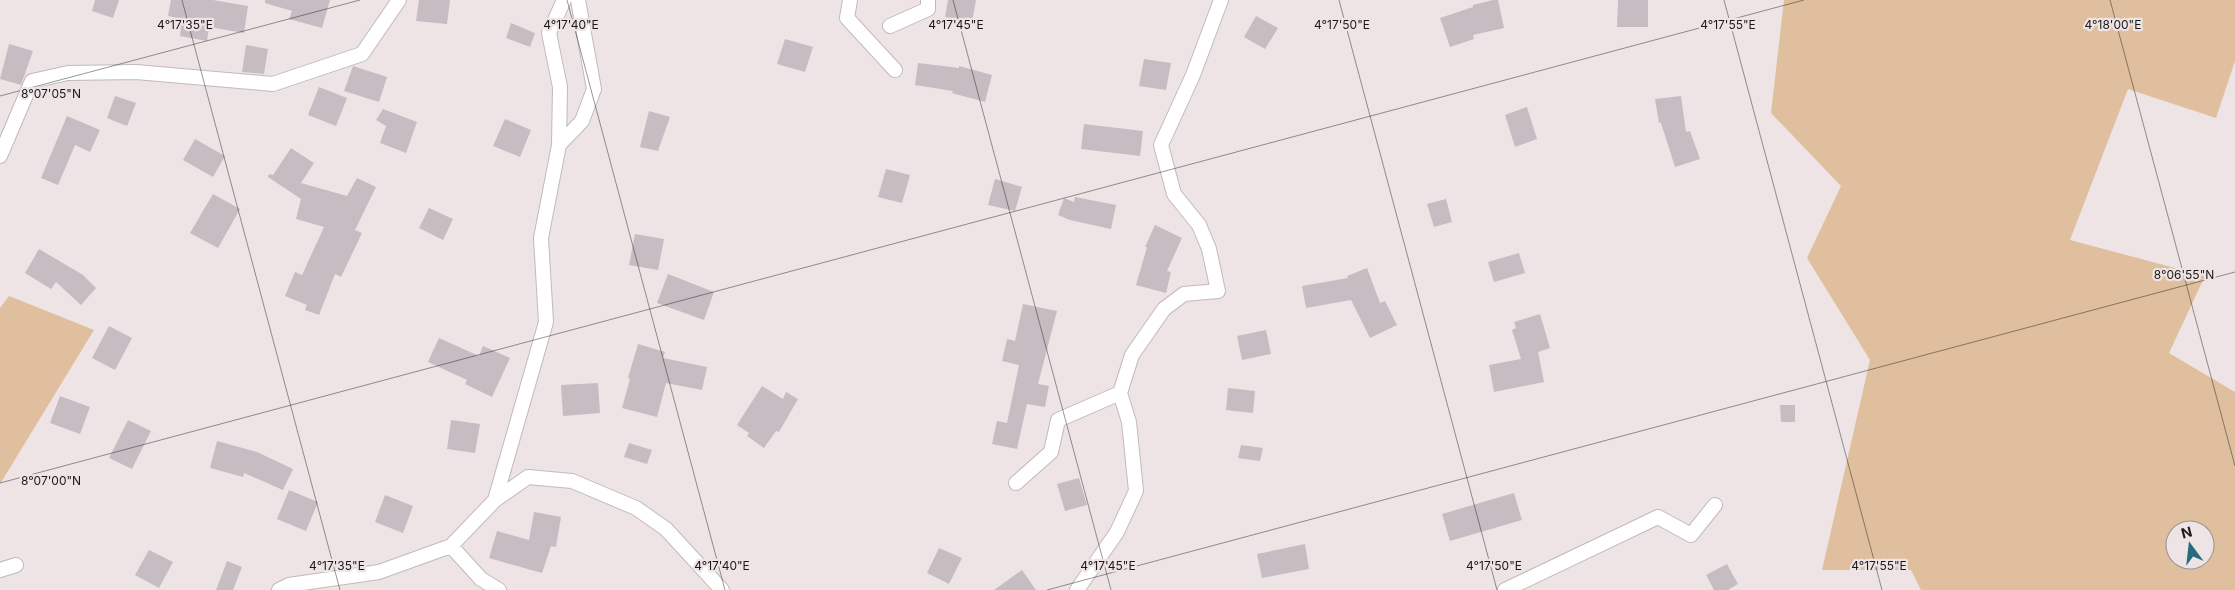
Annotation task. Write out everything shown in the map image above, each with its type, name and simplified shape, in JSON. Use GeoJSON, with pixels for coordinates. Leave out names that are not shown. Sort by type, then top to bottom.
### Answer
{"type":"FeatureCollection","features":[{"type":"Feature","properties":{"kind":"street"},"geometry":{"type":"LineString","coordinates":[[0,156],[32,81],[68,73],[136,72],[273,84],[362,54],[400,0]]}},
{"type":"Feature","properties":{"kind":"street"},"geometry":{"type":"LineString","coordinates":[[495,500],[546,322],[541,238],[560,145],[560,87],[548,33],[564,0]]}},
{"type":"Feature","properties":{"kind":"street"},"geometry":{"type":"LineString","coordinates":[[560,145],[582,121],[594,88],[578,0]]}},
{"type":"Feature","properties":{"kind":"street"},"geometry":{"type":"LineString","coordinates":[[850,0],[847,18],[895,70]]}},
{"type":"Feature","properties":{"kind":"street"},"geometry":{"type":"LineString","coordinates":[[890,26],[928,9],[928,0]]}},
{"type":"Feature","properties":{"kind":"street"},"geometry":{"type":"LineString","coordinates":[[1077,590],[1117,532],[1136,491],[1129,422],[1120,393],[1132,355],[1164,309],[1184,294],[1218,291],[1209,249],[1198,225],[1174,194],[1161,145],[1193,75],[1221,0]]}},
{"type":"Feature","properties":{"kind":"street"},"geometry":{"type":"LineString","coordinates":[[1016,484],[1051,452],[1058,420],[1120,393]]}},
{"type":"Feature","properties":{"kind":"street"},"geometry":{"type":"LineString","coordinates":[[279,590],[288,585],[379,572],[451,546],[495,500],[528,477],[572,481],[636,508],[666,529],[722,590]]}},
{"type":"Feature","properties":{"kind":"street"},"geometry":{"type":"LineString","coordinates":[[1505,590],[1658,517],[1692,535],[1715,505]]}},
{"type":"Feature","properties":{"kind":"street"},"geometry":{"type":"LineString","coordinates":[[451,546],[481,579],[499,590]]}},
{"type":"Feature","properties":{"kind":"street"},"geometry":{"type":"LineString","coordinates":[[0,570],[16,565]]}},
{"type":"Feature","properties":{"kind":"shaded area"},"geometry":{"type":"Polygon","coordinates":[[[1784,0],[2235,0],[2235,61],[2216,118],[2128,89],[2070,240],[2205,276],[2169,353],[2235,392],[2235,590],[1921,590],[1911,570],[1822,570],[1870,360],[1807,258],[1841,186],[1771,113],[1784,0]]]}},
{"type":"Feature","properties":{"kind":"shaded area"},"geometry":{"type":"Polygon","coordinates":[[[9,296],[94,330],[0,484],[0,308],[9,296]]]}},
{"type":"Feature","properties":{"kind":"building"},"geometry":{"type":"Polygon","coordinates":[[[95,0],[119,0],[113,18],[92,11],[95,0]]]}},
{"type":"Feature","properties":{"kind":"building"},"geometry":{"type":"Polygon","coordinates":[[[171,0],[213,0],[248,6],[244,33],[209,27],[207,41],[180,36],[182,19],[168,16],[171,0]]]}},
{"type":"Feature","properties":{"kind":"building"},"geometry":{"type":"Polygon","coordinates":[[[265,0],[330,0],[322,28],[289,19],[292,11],[265,3],[265,0]]]}},
{"type":"Feature","properties":{"kind":"building"},"geometry":{"type":"Polygon","coordinates":[[[419,0],[450,0],[447,24],[416,21],[419,0]]]}},
{"type":"Feature","properties":{"kind":"building"},"geometry":{"type":"Polygon","coordinates":[[[948,0],[976,0],[972,22],[945,17],[948,0]]]}},
{"type":"Feature","properties":{"kind":"building"},"geometry":{"type":"Polygon","coordinates":[[[1498,0],[1504,28],[1473,35],[1474,39],[1450,47],[1440,18],[1473,7],[1473,5],[1498,0]]]}},
{"type":"Feature","properties":{"kind":"building"},"geometry":{"type":"Polygon","coordinates":[[[1618,0],[1648,0],[1648,27],[1617,27],[1618,0]]]}},
{"type":"Feature","properties":{"kind":"building"},"geometry":{"type":"Polygon","coordinates":[[[1256,16],[1278,28],[1265,49],[1244,37],[1256,16]]]}},
{"type":"Feature","properties":{"kind":"building"},"geometry":{"type":"Polygon","coordinates":[[[511,23],[535,33],[530,47],[506,38],[511,23]]]}},
{"type":"Feature","properties":{"kind":"building"},"geometry":{"type":"Polygon","coordinates":[[[785,39],[813,47],[805,72],[777,64],[785,39]]]}},
{"type":"Feature","properties":{"kind":"building"},"geometry":{"type":"Polygon","coordinates":[[[9,44],[33,51],[21,85],[0,79],[9,44]]]}},
{"type":"Feature","properties":{"kind":"building"},"geometry":{"type":"Polygon","coordinates":[[[246,45],[268,49],[264,74],[242,72],[246,45]]]}},
{"type":"Feature","properties":{"kind":"building"},"geometry":{"type":"Polygon","coordinates":[[[1144,59],[1171,63],[1166,90],[1139,86],[1144,59]]]}},
{"type":"Feature","properties":{"kind":"building"},"geometry":{"type":"Polygon","coordinates":[[[918,63],[959,68],[959,66],[992,75],[985,102],[952,93],[953,91],[915,85],[918,63]]]}},
{"type":"Feature","properties":{"kind":"building"},"geometry":{"type":"Polygon","coordinates":[[[353,66],[387,77],[379,102],[344,91],[353,66]]]}},
{"type":"Feature","properties":{"kind":"building"},"geometry":{"type":"Polygon","coordinates":[[[319,87],[347,98],[336,126],[308,115],[319,87]]]}},
{"type":"Feature","properties":{"kind":"building"},"geometry":{"type":"Polygon","coordinates":[[[115,96],[136,103],[127,126],[107,118],[115,96]]]}},
{"type":"Feature","properties":{"kind":"building"},"geometry":{"type":"Polygon","coordinates":[[[1681,96],[1686,132],[1690,131],[1700,159],[1675,167],[1661,123],[1659,123],[1655,99],[1681,96]]]}},
{"type":"Feature","properties":{"kind":"building"},"geometry":{"type":"Polygon","coordinates":[[[1527,107],[1537,139],[1515,147],[1505,115],[1527,107]]]}},
{"type":"Feature","properties":{"kind":"building"},"geometry":{"type":"Polygon","coordinates":[[[383,109],[417,122],[406,153],[380,143],[386,126],[376,120],[383,109]]]}},
{"type":"Feature","properties":{"kind":"building"},"geometry":{"type":"Polygon","coordinates":[[[649,111],[670,117],[658,151],[640,147],[649,111]]]}},
{"type":"Feature","properties":{"kind":"building"},"geometry":{"type":"Polygon","coordinates":[[[67,116],[100,130],[90,152],[75,145],[58,185],[41,178],[67,116]]]}},
{"type":"Feature","properties":{"kind":"building"},"geometry":{"type":"Polygon","coordinates":[[[505,119],[531,130],[520,157],[493,146],[505,119]]]}},
{"type":"Feature","properties":{"kind":"building"},"geometry":{"type":"Polygon","coordinates":[[[1084,124],[1143,131],[1140,156],[1081,149],[1084,124]]]}},
{"type":"Feature","properties":{"kind":"building"},"geometry":{"type":"Polygon","coordinates":[[[195,139],[225,156],[213,177],[183,160],[195,139]]]}},
{"type":"Feature","properties":{"kind":"building"},"geometry":{"type":"Polygon","coordinates":[[[291,148],[314,163],[301,183],[347,196],[357,178],[376,187],[355,230],[362,233],[341,277],[335,274],[319,315],[305,310],[307,305],[285,296],[295,272],[302,275],[324,227],[296,219],[301,199],[268,177],[269,174],[273,175],[291,148]]]}},
{"type":"Feature","properties":{"kind":"building"},"geometry":{"type":"Polygon","coordinates":[[[886,169],[910,175],[902,203],[878,197],[886,169]]]}},
{"type":"Feature","properties":{"kind":"building"},"geometry":{"type":"Polygon","coordinates":[[[995,179],[1022,187],[1015,211],[988,205],[995,179]]]}},
{"type":"Feature","properties":{"kind":"building"},"geometry":{"type":"Polygon","coordinates":[[[213,194],[240,209],[218,248],[190,233],[213,194]]]}},
{"type":"Feature","properties":{"kind":"building"},"geometry":{"type":"Polygon","coordinates":[[[1075,197],[1116,205],[1111,229],[1070,220],[1058,215],[1064,198],[1074,202],[1075,197]]]}},
{"type":"Feature","properties":{"kind":"building"},"geometry":{"type":"Polygon","coordinates":[[[1446,199],[1452,222],[1434,227],[1427,204],[1446,199]]]}},
{"type":"Feature","properties":{"kind":"building"},"geometry":{"type":"Polygon","coordinates":[[[429,208],[453,219],[443,240],[419,228],[429,208]]]}},
{"type":"Feature","properties":{"kind":"building"},"geometry":{"type":"Polygon","coordinates":[[[1155,225],[1182,238],[1167,271],[1171,272],[1166,293],[1136,285],[1147,247],[1145,247],[1155,225]]]}},
{"type":"Feature","properties":{"kind":"building"},"geometry":{"type":"Polygon","coordinates":[[[635,234],[664,239],[658,270],[629,265],[635,234]]]}},
{"type":"Feature","properties":{"kind":"building"},"geometry":{"type":"Polygon","coordinates":[[[39,249],[83,275],[96,288],[81,305],[56,282],[51,289],[25,273],[39,249]]]}},
{"type":"Feature","properties":{"kind":"building"},"geometry":{"type":"Polygon","coordinates":[[[1519,253],[1525,273],[1494,282],[1488,262],[1519,253]]]}},
{"type":"Feature","properties":{"kind":"building"},"geometry":{"type":"Polygon","coordinates":[[[1367,268],[1380,303],[1385,301],[1397,325],[1370,338],[1351,300],[1306,308],[1302,286],[1348,278],[1347,276],[1367,268]]]}},
{"type":"Feature","properties":{"kind":"building"},"geometry":{"type":"Polygon","coordinates":[[[668,274],[714,292],[704,320],[657,303],[668,274]]]}},
{"type":"Feature","properties":{"kind":"building"},"geometry":{"type":"Polygon","coordinates":[[[1023,304],[1057,311],[1038,384],[1049,386],[1045,407],[1027,404],[1017,449],[992,444],[997,421],[1007,423],[1019,365],[1002,361],[1007,339],[1015,341],[1023,304]]]}},
{"type":"Feature","properties":{"kind":"building"},"geometry":{"type":"Polygon","coordinates":[[[1540,314],[1550,348],[1538,352],[1544,382],[1494,392],[1489,365],[1521,359],[1512,330],[1516,328],[1514,322],[1540,314]]]}},
{"type":"Feature","properties":{"kind":"building"},"geometry":{"type":"Polygon","coordinates":[[[109,326],[132,338],[115,370],[92,358],[109,326]]]}},
{"type":"Feature","properties":{"kind":"building"},"geometry":{"type":"Polygon","coordinates":[[[1266,330],[1271,354],[1242,360],[1237,336],[1266,330]]]}},
{"type":"Feature","properties":{"kind":"building"},"geometry":{"type":"Polygon","coordinates":[[[439,338],[479,356],[483,346],[510,358],[492,397],[465,384],[467,380],[428,362],[439,338]]]}},
{"type":"Feature","properties":{"kind":"building"},"geometry":{"type":"Polygon","coordinates":[[[638,344],[665,352],[663,358],[707,367],[702,390],[666,383],[657,417],[622,408],[638,344]]]}},
{"type":"Feature","properties":{"kind":"building"},"geometry":{"type":"Polygon","coordinates":[[[598,383],[600,413],[563,416],[561,385],[598,383]]]}},
{"type":"Feature","properties":{"kind":"building"},"geometry":{"type":"Polygon","coordinates":[[[762,386],[783,399],[786,392],[798,399],[779,432],[776,431],[764,448],[747,436],[749,433],[737,425],[762,386]]]}},
{"type":"Feature","properties":{"kind":"building"},"geometry":{"type":"Polygon","coordinates":[[[1228,388],[1255,391],[1253,413],[1226,410],[1228,388]]]}},
{"type":"Feature","properties":{"kind":"building"},"geometry":{"type":"Polygon","coordinates":[[[60,396],[90,407],[80,434],[50,423],[60,396]]]}},
{"type":"Feature","properties":{"kind":"building"},"geometry":{"type":"Polygon","coordinates":[[[1780,405],[1795,405],[1795,422],[1781,422],[1780,405]]]}},
{"type":"Feature","properties":{"kind":"building"},"geometry":{"type":"Polygon","coordinates":[[[128,420],[151,431],[132,469],[109,458],[128,420]]]}},
{"type":"Feature","properties":{"kind":"building"},"geometry":{"type":"Polygon","coordinates":[[[451,420],[480,424],[475,453],[447,449],[451,420]]]}},
{"type":"Feature","properties":{"kind":"building"},"geometry":{"type":"Polygon","coordinates":[[[217,441],[257,452],[293,469],[283,490],[244,473],[243,477],[210,468],[217,441]]]}},
{"type":"Feature","properties":{"kind":"building"},"geometry":{"type":"Polygon","coordinates":[[[629,443],[652,450],[647,464],[624,457],[629,443]]]}},
{"type":"Feature","properties":{"kind":"building"},"geometry":{"type":"Polygon","coordinates":[[[1241,445],[1263,448],[1260,461],[1238,458],[1241,445]]]}},
{"type":"Feature","properties":{"kind":"building"},"geometry":{"type":"Polygon","coordinates":[[[1079,478],[1087,505],[1065,511],[1057,484],[1079,478]]]}},
{"type":"Feature","properties":{"kind":"building"},"geometry":{"type":"Polygon","coordinates":[[[289,490],[318,502],[306,531],[277,519],[289,490]]]}},
{"type":"Feature","properties":{"kind":"building"},"geometry":{"type":"Polygon","coordinates":[[[1514,493],[1522,520],[1450,541],[1442,514],[1514,493]]]}},
{"type":"Feature","properties":{"kind":"building"},"geometry":{"type":"Polygon","coordinates":[[[385,495],[413,506],[403,533],[375,522],[385,495]]]}},
{"type":"Feature","properties":{"kind":"building"},"geometry":{"type":"Polygon","coordinates":[[[534,512],[561,517],[556,547],[551,546],[542,573],[489,558],[497,531],[529,540],[534,512]]]}},
{"type":"Feature","properties":{"kind":"building"},"geometry":{"type":"Polygon","coordinates":[[[1305,544],[1309,569],[1262,578],[1257,554],[1305,544]]]}},
{"type":"Feature","properties":{"kind":"building"},"geometry":{"type":"Polygon","coordinates":[[[939,548],[962,558],[949,584],[927,573],[939,548]]]}},
{"type":"Feature","properties":{"kind":"building"},"geometry":{"type":"Polygon","coordinates":[[[149,550],[173,562],[159,588],[135,575],[149,550]]]}},
{"type":"Feature","properties":{"kind":"building"},"geometry":{"type":"Polygon","coordinates":[[[227,561],[242,567],[233,590],[216,590],[227,561]]]}},
{"type":"Feature","properties":{"kind":"building"},"geometry":{"type":"Polygon","coordinates":[[[1727,564],[1738,584],[1728,590],[1714,590],[1706,575],[1727,564]]]}},
{"type":"Feature","properties":{"kind":"building"},"geometry":{"type":"Polygon","coordinates":[[[1022,570],[1036,590],[994,590],[1022,570]]]}}]}
